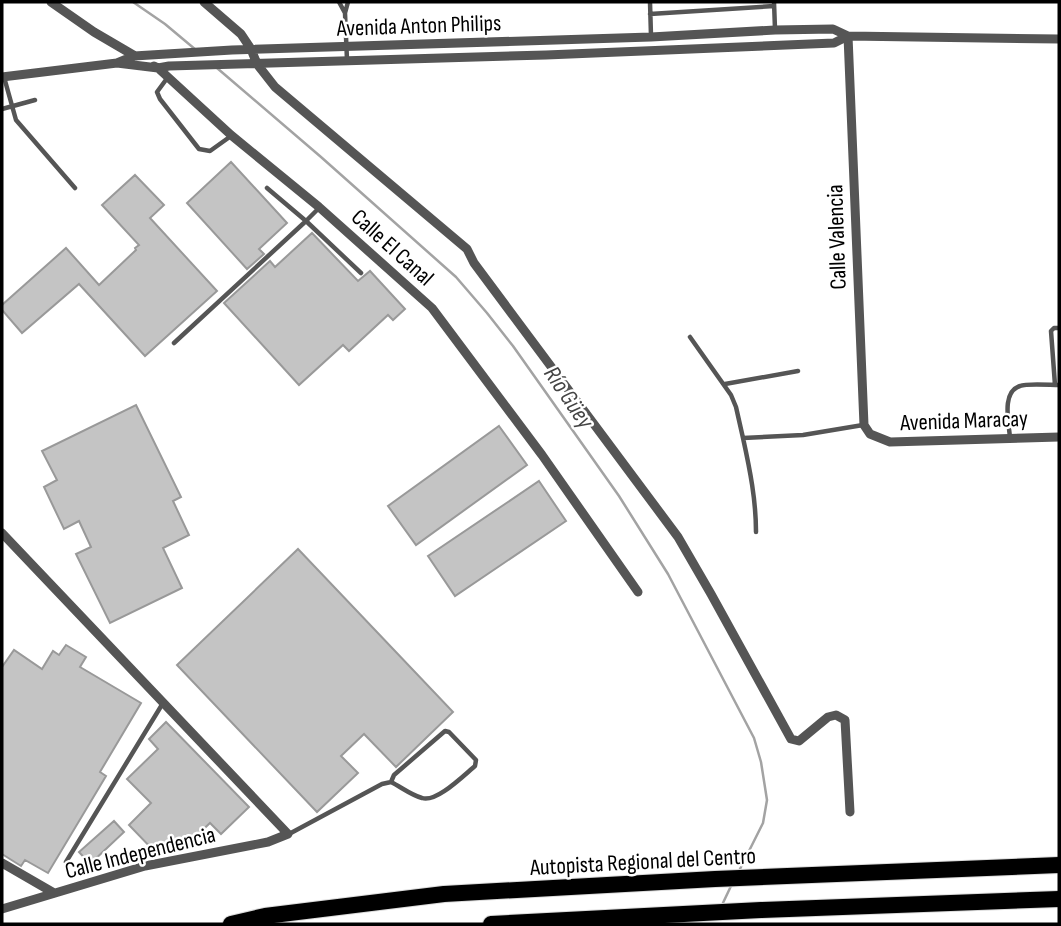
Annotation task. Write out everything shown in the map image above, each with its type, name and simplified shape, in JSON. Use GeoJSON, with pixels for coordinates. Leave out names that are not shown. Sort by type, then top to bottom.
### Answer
{"type":"FeatureCollection","features":[{"type":"Feature","properties":{"kind":"highway","name":"Autopista Regional del Centro"},"geometry":{"type":"LineString","coordinates":[[231,924],[265,916],[444,894],[715,879],[1059,865]]}},
{"type":"Feature","properties":{"kind":"highway"},"geometry":{"type":"LineString","coordinates":[[491,924],[761,910],[1059,899]]}},
{"type":"Feature","properties":{"kind":"street","name":"Calle El Canal"},"geometry":{"type":"LineString","coordinates":[[51,2],[94,32],[158,68],[231,135],[319,207],[432,308],[542,455],[638,592]]}},
{"type":"Feature","properties":{"kind":"street"},"geometry":{"type":"LineString","coordinates":[[204,2],[241,34],[257,64],[275,87],[467,249],[474,263],[678,537],[792,739],[799,741],[828,717],[836,715],[845,720],[850,812]]}},
{"type":"Feature","properties":{"kind":"street","name":"Avenida Anton Philips"},"geometry":{"type":"LineString","coordinates":[[117,63],[134,56],[251,49],[651,37],[775,30],[833,29],[848,36],[1059,39]]}},
{"type":"Feature","properties":{"kind":"street","name":"Avenida Anton Philips"},"geometry":{"type":"LineString","coordinates":[[3,77],[117,63],[158,68],[834,43],[848,36]]}},
{"type":"Feature","properties":{"kind":"street","name":"Calle Valencia"},"geometry":{"type":"LineString","coordinates":[[848,36],[864,425]]}},
{"type":"Feature","properties":{"kind":"street","name":"Avenida Maracay"},"geometry":{"type":"LineString","coordinates":[[864,425],[870,434],[890,442],[1059,437]]}},
{"type":"Feature","properties":{"kind":"street"},"geometry":{"type":"LineString","coordinates":[[2,533],[288,834]]}},
{"type":"Feature","properties":{"kind":"street","name":"Calle Independencia"},"geometry":{"type":"LineString","coordinates":[[2,909],[145,866],[268,842],[288,834]]}},
{"type":"Feature","properties":{"kind":"street"},"geometry":{"type":"LineString","coordinates":[[2,863],[54,893]]}},
{"type":"Feature","properties":{"kind":"lane"},"geometry":{"type":"LineString","coordinates":[[339,2],[345,13]]}},
{"type":"Feature","properties":{"kind":"lane"},"geometry":{"type":"LineString","coordinates":[[347,61],[345,13],[348,2]]}},
{"type":"Feature","properties":{"kind":"lane"},"geometry":{"type":"LineString","coordinates":[[650,2],[651,37]]}},
{"type":"Feature","properties":{"kind":"lane"},"geometry":{"type":"LineString","coordinates":[[650,14],[774,4],[775,30]]}},
{"type":"Feature","properties":{"kind":"lane"},"geometry":{"type":"LineString","coordinates":[[3,77],[16,120],[75,188]]}},
{"type":"Feature","properties":{"kind":"lane"},"geometry":{"type":"LineString","coordinates":[[168,77],[157,92],[160,99],[199,149],[211,152],[231,135]]}},
{"type":"Feature","properties":{"kind":"lane"},"geometry":{"type":"LineString","coordinates":[[2,109],[35,100]]}},
{"type":"Feature","properties":{"kind":"lane"},"geometry":{"type":"LineString","coordinates":[[267,188],[361,273]]}},
{"type":"Feature","properties":{"kind":"lane"},"geometry":{"type":"LineString","coordinates":[[174,343],[319,207]]}},
{"type":"Feature","properties":{"kind":"lane"},"geometry":{"type":"LineString","coordinates":[[1010,439],[1010,393],[1020,386],[1057,385],[1051,331],[1059,328]]}},
{"type":"Feature","properties":{"kind":"lane"},"geometry":{"type":"LineString","coordinates":[[690,337],[725,384],[736,407],[753,486],[755,532]]}},
{"type":"Feature","properties":{"kind":"lane"},"geometry":{"type":"LineString","coordinates":[[725,384],[798,371]]}},
{"type":"Feature","properties":{"kind":"lane"},"geometry":{"type":"LineString","coordinates":[[743,438],[803,435],[864,425]]}},
{"type":"Feature","properties":{"kind":"lane"},"geometry":{"type":"LineString","coordinates":[[66,862],[163,703]]}},
{"type":"Feature","properties":{"kind":"lane"},"geometry":{"type":"LineString","coordinates":[[288,834],[382,784],[390,782],[423,799],[438,796],[475,766],[476,760],[449,732],[444,731],[394,775],[390,782]]}},
{"type":"Feature","properties":{"kind":"building"},"geometry":{"type":"Polygon","coordinates":[[[231,162],[287,223],[259,249],[264,254],[247,269],[187,203],[231,162]]]}},
{"type":"Feature","properties":{"kind":"building"},"geometry":{"type":"Polygon","coordinates":[[[135,175],[164,205],[150,218],[217,291],[145,356],[79,284],[22,333],[2,310],[2,305],[66,248],[99,285],[136,250],[139,245],[102,205],[135,175]]]}},
{"type":"Feature","properties":{"kind":"building"},"geometry":{"type":"Polygon","coordinates":[[[312,233],[358,281],[370,271],[405,309],[393,320],[388,315],[349,351],[343,345],[299,385],[224,303],[270,261],[275,267],[312,233]]]}},
{"type":"Feature","properties":{"kind":"building"},"geometry":{"type":"Polygon","coordinates":[[[136,405],[181,497],[173,501],[189,535],[163,548],[182,588],[110,623],[76,554],[91,547],[79,521],[64,529],[44,487],[57,480],[42,451],[136,405]]]}},
{"type":"Feature","properties":{"kind":"building"},"geometry":{"type":"Polygon","coordinates":[[[499,426],[527,465],[416,545],[388,506],[499,426]]]}},
{"type":"Feature","properties":{"kind":"building"},"geometry":{"type":"Polygon","coordinates":[[[539,481],[566,521],[455,596],[428,556],[539,481]]]}},
{"type":"Feature","properties":{"kind":"building"},"geometry":{"type":"Polygon","coordinates":[[[298,549],[453,712],[396,767],[364,734],[341,756],[358,773],[317,812],[177,665],[298,549]]]}},
{"type":"Feature","properties":{"kind":"building"},"geometry":{"type":"Polygon","coordinates":[[[66,645],[86,657],[80,667],[141,703],[100,772],[106,776],[48,873],[25,860],[21,866],[2,854],[2,667],[14,650],[42,669],[53,651],[59,655],[66,645]]]}},
{"type":"Feature","properties":{"kind":"building"},"geometry":{"type":"Polygon","coordinates":[[[166,722],[249,807],[221,834],[210,823],[191,841],[154,851],[129,825],[151,803],[127,779],[158,749],[149,739],[166,722]]]}},
{"type":"Feature","properties":{"kind":"building"},"geometry":{"type":"Polygon","coordinates":[[[114,821],[124,832],[90,864],[79,852],[114,821]]]}},
{"type":"Feature","properties":{"kind":"waterway","name":"Río Güey"},"geometry":{"type":"LineString","coordinates":[[133,2],[196,50]]}},
{"type":"Feature","properties":{"kind":"waterway","name":"Río Güey"},"geometry":{"type":"LineString","coordinates":[[217,68],[456,277],[513,346],[619,496],[668,574],[754,738],[767,800],[763,823],[739,871]]}},
{"type":"Feature","properties":{"kind":"waterway","name":"Río Güey"},"geometry":{"type":"LineString","coordinates":[[722,905],[731,886]]}}]}
